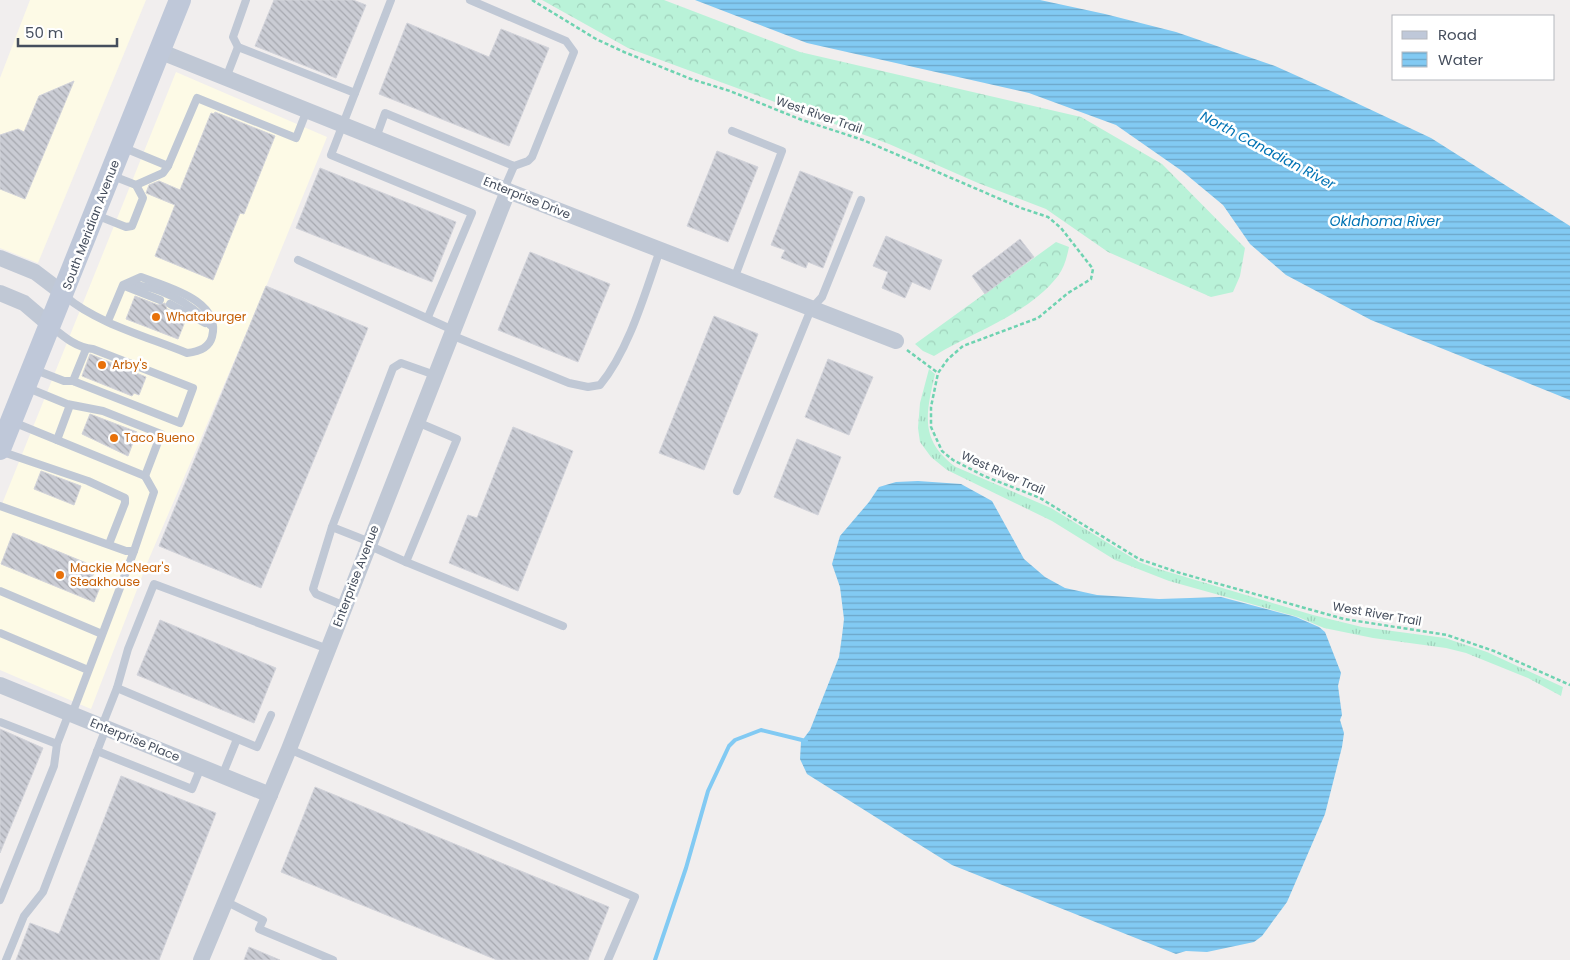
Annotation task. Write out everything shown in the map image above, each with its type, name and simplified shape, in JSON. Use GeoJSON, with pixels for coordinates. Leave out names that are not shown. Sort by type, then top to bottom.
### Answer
{"type":"FeatureCollection","features":[{"type":"Feature","properties":{"kind":"main road","name":"South Meridian Avenue"},"geometry":{"type":"LineString","coordinates":[[0,450],[180,0]]}},
{"type":"Feature","properties":{"kind":"street","name":"Enterprise Drive"},"geometry":{"type":"LineString","coordinates":[[159,51],[506,190],[896,342]]}},
{"type":"Feature","properties":{"kind":"street","name":"Enterprise Avenue"},"geometry":{"type":"LineString","coordinates":[[201,960],[289,749],[506,190]]}},
{"type":"Feature","properties":{"kind":"street"},"geometry":{"type":"LineString","coordinates":[[0,258],[35,272],[64,294]]}},
{"type":"Feature","properties":{"kind":"street"},"geometry":{"type":"LineString","coordinates":[[0,294],[24,303],[51,326]]}},
{"type":"Feature","properties":{"kind":"street","name":"Enterprise Place"},"geometry":{"type":"LineString","coordinates":[[0,685],[270,795]]}},
{"type":"Feature","properties":{"kind":"lane"},"geometry":{"type":"LineString","coordinates":[[246,0],[233,37],[238,47],[355,93]]}},
{"type":"Feature","properties":{"kind":"lane"},"geometry":{"type":"LineString","coordinates":[[392,0],[331,155],[472,213],[428,317]]}},
{"type":"Feature","properties":{"kind":"lane"},"geometry":{"type":"LineString","coordinates":[[376,138],[385,113],[514,166],[528,161],[532,157],[574,52],[566,41],[470,0]]}},
{"type":"Feature","properties":{"kind":"lane"},"geometry":{"type":"LineString","coordinates":[[226,78],[238,47]]}},
{"type":"Feature","properties":{"kind":"lane"},"geometry":{"type":"LineString","coordinates":[[136,185],[163,173],[168,166],[197,98],[296,138],[307,110]]}},
{"type":"Feature","properties":{"kind":"lane"},"geometry":{"type":"LineString","coordinates":[[732,131],[782,151],[734,279]]}},
{"type":"Feature","properties":{"kind":"lane"},"geometry":{"type":"LineString","coordinates":[[121,147],[168,166]]}},
{"type":"Feature","properties":{"kind":"lane"},"geometry":{"type":"LineString","coordinates":[[506,190],[514,166]]}},
{"type":"Feature","properties":{"kind":"lane"},"geometry":{"type":"LineString","coordinates":[[94,214],[126,227],[132,226],[143,198],[136,185],[110,175]]}},
{"type":"Feature","properties":{"kind":"lane"},"geometry":{"type":"LineString","coordinates":[[737,492],[811,309],[822,297],[860,200]]}},
{"type":"Feature","properties":{"kind":"lane"},"geometry":{"type":"LineString","coordinates":[[298,260],[428,317],[452,332],[569,383],[588,387],[600,385],[611,372],[630,330],[660,250]]}},
{"type":"Feature","properties":{"kind":"lane"},"geometry":{"type":"LineString","coordinates":[[64,294],[79,308],[108,321],[187,352],[197,352],[206,346],[211,339],[213,328],[207,310],[190,297],[141,277],[123,285],[108,321]]}},
{"type":"Feature","properties":{"kind":"lane"},"geometry":{"type":"LineString","coordinates":[[123,285],[160,300]]}},
{"type":"Feature","properties":{"kind":"lane"},"geometry":{"type":"LineString","coordinates":[[170,304],[192,314],[213,328]]}},
{"type":"Feature","properties":{"kind":"lane"},"geometry":{"type":"LineString","coordinates":[[29,378],[73,381],[180,423],[193,388],[93,349],[86,349],[67,339],[51,326]]}},
{"type":"Feature","properties":{"kind":"lane"},"geometry":{"type":"LineString","coordinates":[[73,381],[86,349]]}},
{"type":"Feature","properties":{"kind":"lane"},"geometry":{"type":"LineString","coordinates":[[345,606],[316,594],[313,589],[332,527],[393,368],[402,363],[435,375]]}},
{"type":"Feature","properties":{"kind":"lane"},"geometry":{"type":"LineString","coordinates":[[29,378],[70,405],[103,411],[161,434],[145,476]]}},
{"type":"Feature","properties":{"kind":"lane"},"geometry":{"type":"LineString","coordinates":[[57,440],[70,405]]}},
{"type":"Feature","properties":{"kind":"lane"},"geometry":{"type":"LineString","coordinates":[[0,900],[54,766],[57,744],[134,551],[154,492],[145,476],[12,421]]}},
{"type":"Feature","properties":{"kind":"lane"},"geometry":{"type":"LineString","coordinates":[[406,562],[457,439],[416,422]]}},
{"type":"Feature","properties":{"kind":"lane"},"geometry":{"type":"LineString","coordinates":[[0,450],[88,481],[125,498],[125,503],[109,544]]}},
{"type":"Feature","properties":{"kind":"lane"},"geometry":{"type":"LineString","coordinates":[[0,506],[134,551]]}},
{"type":"Feature","properties":{"kind":"lane"},"geometry":{"type":"LineString","coordinates":[[332,527],[406,562],[563,626]]}},
{"type":"Feature","properties":{"kind":"lane"},"geometry":{"type":"LineString","coordinates":[[6,960],[24,916],[43,892],[97,750],[128,649],[154,584],[328,649]]}},
{"type":"Feature","properties":{"kind":"lane"},"geometry":{"type":"LineString","coordinates":[[0,591],[102,634]]}},
{"type":"Feature","properties":{"kind":"lane"},"geometry":{"type":"LineString","coordinates":[[0,634],[88,670]]}},
{"type":"Feature","properties":{"kind":"lane"},"geometry":{"type":"LineString","coordinates":[[117,688],[257,747],[270,714]]}},
{"type":"Feature","properties":{"kind":"lane"},"geometry":{"type":"LineString","coordinates":[[0,722],[57,744]]}},
{"type":"Feature","properties":{"kind":"lane"},"geometry":{"type":"LineString","coordinates":[[222,776],[237,739]]}},
{"type":"Feature","properties":{"kind":"lane"},"geometry":{"type":"LineString","coordinates":[[289,749],[635,897],[608,960]]}},
{"type":"Feature","properties":{"kind":"lane"},"geometry":{"type":"LineString","coordinates":[[97,750],[192,789],[201,767]]}},
{"type":"Feature","properties":{"kind":"lane"},"geometry":{"type":"LineString","coordinates":[[225,901],[263,920],[259,930],[333,960]]}},
{"type":"Feature","properties":{"kind":"path","name":"West River Trail"},"geometry":{"type":"LineString","coordinates":[[532,0],[596,39],[624,52],[802,120],[863,140],[998,198],[1048,217],[1061,228],[1090,265],[1093,274],[1091,279],[1068,293],[1038,318],[963,346],[948,359],[938,373],[931,407],[932,427],[936,441],[947,456],[984,476],[1040,498],[1139,558],[1180,573],[1344,619],[1446,635],[1494,651],[1570,685]]}},
{"type":"Feature","properties":{"kind":"path"},"geometry":{"type":"LineString","coordinates":[[896,342],[938,373]]}},
{"type":"Feature","properties":{"kind":"shaded area"},"geometry":{"type":"Polygon","coordinates":[[[30,0],[146,0],[38,263],[0,248],[0,78],[30,0]]]}},
{"type":"Feature","properties":{"kind":"shaded area"},"geometry":{"type":"Polygon","coordinates":[[[176,72],[327,137],[261,299],[148,561],[91,709],[0,670],[0,509],[176,72]]]}},
{"type":"Feature","properties":{"kind":"green space"},"geometry":{"type":"Polygon","coordinates":[[[542,0],[664,0],[800,52],[1081,117],[1162,164],[1245,248],[1240,276],[1233,292],[1211,297],[1108,252],[1046,209],[978,183],[889,144],[628,48],[542,0]]]}},
{"type":"Feature","properties":{"kind":"green space"},"geometry":{"type":"Polygon","coordinates":[[[1056,242],[1069,247],[1064,266],[1058,276],[1045,290],[1016,312],[934,356],[923,351],[915,344],[1056,242]]]}},
{"type":"Feature","properties":{"kind":"green space"},"geometry":{"type":"Polygon","coordinates":[[[929,369],[935,374],[929,402],[928,425],[936,447],[944,457],[956,467],[1051,508],[1139,562],[1313,615],[1362,627],[1445,638],[1487,652],[1563,687],[1561,696],[1528,678],[1466,653],[1324,628],[1298,617],[1169,581],[1115,560],[1052,521],[947,470],[931,457],[920,442],[918,428],[920,403],[929,369]]]}},
{"type":"Feature","properties":{"kind":"water","name":"Oklahoma River"},"geometry":{"type":"Polygon","coordinates":[[[695,0],[1040,0],[1176,32],[1275,66],[1333,92],[1431,138],[1570,226],[1570,400],[1371,320],[1286,275],[1250,244],[1223,205],[1182,171],[1116,125],[1029,93],[807,43],[695,0]]]}},
{"type":"Feature","properties":{"kind":"water"},"geometry":{"type":"Polygon","coordinates":[[[918,481],[961,484],[992,501],[1024,559],[1045,577],[1065,588],[1097,595],[1159,599],[1221,597],[1296,617],[1319,627],[1325,632],[1341,673],[1338,686],[1342,715],[1340,720],[1344,733],[1342,747],[1325,814],[1287,902],[1262,936],[1254,942],[1207,952],[1186,951],[1176,954],[952,865],[807,774],[800,759],[801,742],[810,730],[839,657],[842,636],[844,619],[840,587],[832,564],[840,536],[869,502],[879,487],[896,482],[918,481]]]}},
{"type":"Feature","properties":{"kind":"building"},"geometry":{"type":"Polygon","coordinates":[[[274,0],[353,0],[366,5],[336,78],[255,46],[274,0]]]}},
{"type":"Feature","properties":{"kind":"building"},"geometry":{"type":"Polygon","coordinates":[[[407,23],[489,57],[501,29],[549,48],[509,146],[379,94],[407,23]]]}},
{"type":"Feature","properties":{"kind":"building"},"geometry":{"type":"Polygon","coordinates":[[[74,81],[25,199],[0,189],[0,135],[18,129],[24,132],[39,96],[74,81]]]}},
{"type":"Feature","properties":{"kind":"building"},"geometry":{"type":"Polygon","coordinates":[[[215,112],[275,136],[244,214],[240,213],[213,280],[155,256],[175,205],[146,193],[149,185],[159,181],[180,190],[211,113],[214,114],[215,112]]]}},
{"type":"Feature","properties":{"kind":"building"},"geometry":{"type":"Polygon","coordinates":[[[717,151],[758,167],[728,242],[687,226],[717,151]]]}},
{"type":"Feature","properties":{"kind":"building"},"geometry":{"type":"Polygon","coordinates":[[[320,168],[456,222],[432,282],[296,228],[320,168]]]}},
{"type":"Feature","properties":{"kind":"building"},"geometry":{"type":"Polygon","coordinates":[[[800,171],[853,192],[823,268],[808,262],[806,268],[781,258],[785,250],[771,245],[800,171]]]}},
{"type":"Feature","properties":{"kind":"building"},"geometry":{"type":"Polygon","coordinates":[[[886,236],[942,260],[930,290],[912,282],[905,298],[882,288],[888,272],[873,266],[886,236]]]}},
{"type":"Feature","properties":{"kind":"building"},"geometry":{"type":"Polygon","coordinates":[[[1020,239],[1034,257],[985,294],[972,276],[1020,239]]]}},
{"type":"Feature","properties":{"kind":"building"},"geometry":{"type":"Polygon","coordinates":[[[530,252],[610,284],[578,362],[498,330],[530,252]]]}},
{"type":"Feature","properties":{"kind":"building"},"geometry":{"type":"Polygon","coordinates":[[[266,286],[368,328],[261,588],[159,546],[266,286]]]}},
{"type":"Feature","properties":{"kind":"building","name":"Whataburger"},"geometry":{"type":"Polygon","coordinates":[[[135,296],[158,305],[165,303],[167,309],[186,319],[178,339],[126,319],[135,296]]]}},
{"type":"Feature","properties":{"kind":"building"},"geometry":{"type":"Polygon","coordinates":[[[714,316],[758,334],[704,470],[659,453],[714,316]]]}},
{"type":"Feature","properties":{"kind":"building","name":"Arby's"},"geometry":{"type":"Polygon","coordinates":[[[90,354],[146,377],[139,395],[134,393],[132,396],[82,376],[90,354]]]}},
{"type":"Feature","properties":{"kind":"building"},"geometry":{"type":"Polygon","coordinates":[[[828,359],[873,377],[849,435],[805,417],[828,359]]]}},
{"type":"Feature","properties":{"kind":"building","name":"Taco Bueno"},"geometry":{"type":"Polygon","coordinates":[[[90,414],[137,432],[128,456],[82,434],[90,414]]]}},
{"type":"Feature","properties":{"kind":"building"},"geometry":{"type":"Polygon","coordinates":[[[513,427],[573,451],[518,591],[449,563],[468,515],[477,518],[513,427]]]}},
{"type":"Feature","properties":{"kind":"building"},"geometry":{"type":"Polygon","coordinates":[[[797,439],[841,457],[818,515],[774,497],[797,439]]]}},
{"type":"Feature","properties":{"kind":"building"},"geometry":{"type":"Polygon","coordinates":[[[41,471],[81,486],[74,505],[34,489],[41,471]]]}},
{"type":"Feature","properties":{"kind":"building","name":"Mackie McNear's Steakhouse"},"geometry":{"type":"Polygon","coordinates":[[[13,533],[96,567],[90,583],[100,587],[94,602],[1,564],[13,533]]]}},
{"type":"Feature","properties":{"kind":"building"},"geometry":{"type":"Polygon","coordinates":[[[160,620],[276,668],[254,723],[137,675],[160,620]]]}},
{"type":"Feature","properties":{"kind":"building"},"geometry":{"type":"Polygon","coordinates":[[[0,729],[43,748],[0,853],[0,729]]]}},
{"type":"Feature","properties":{"kind":"building"},"geometry":{"type":"Polygon","coordinates":[[[121,776],[216,813],[159,960],[16,960],[30,923],[59,934],[121,776]]]}},
{"type":"Feature","properties":{"kind":"building"},"geometry":{"type":"Polygon","coordinates":[[[315,787],[609,907],[588,960],[497,960],[281,872],[315,787]]]}},
{"type":"Feature","properties":{"kind":"building"},"geometry":{"type":"Polygon","coordinates":[[[249,947],[280,960],[244,960],[249,947]]]}},
{"type":"Feature","properties":{"kind":"waterway"},"geometry":{"type":"LineString","coordinates":[[655,960],[686,868],[708,791],[729,746],[735,740],[761,730],[806,741]]}},
{"type":"Feature","properties":{"kind":"place","name":"Whataburger"},"geometry":{"type":"Point","coordinates":[156,317]}},
{"type":"Feature","properties":{"kind":"place","name":"Arby's"},"geometry":{"type":"Point","coordinates":[102,365]}},
{"type":"Feature","properties":{"kind":"place","name":"Taco Bueno"},"geometry":{"type":"Point","coordinates":[114,438]}},
{"type":"Feature","properties":{"kind":"place","name":"Mackie McNear's Steakhouse"},"geometry":{"type":"Point","coordinates":[60,575]}},
{"type":"Feature","properties":{"kind":"water label","name":"North Canadian River"},"geometry":{"type":"Point","coordinates":[1268,150]}}]}
